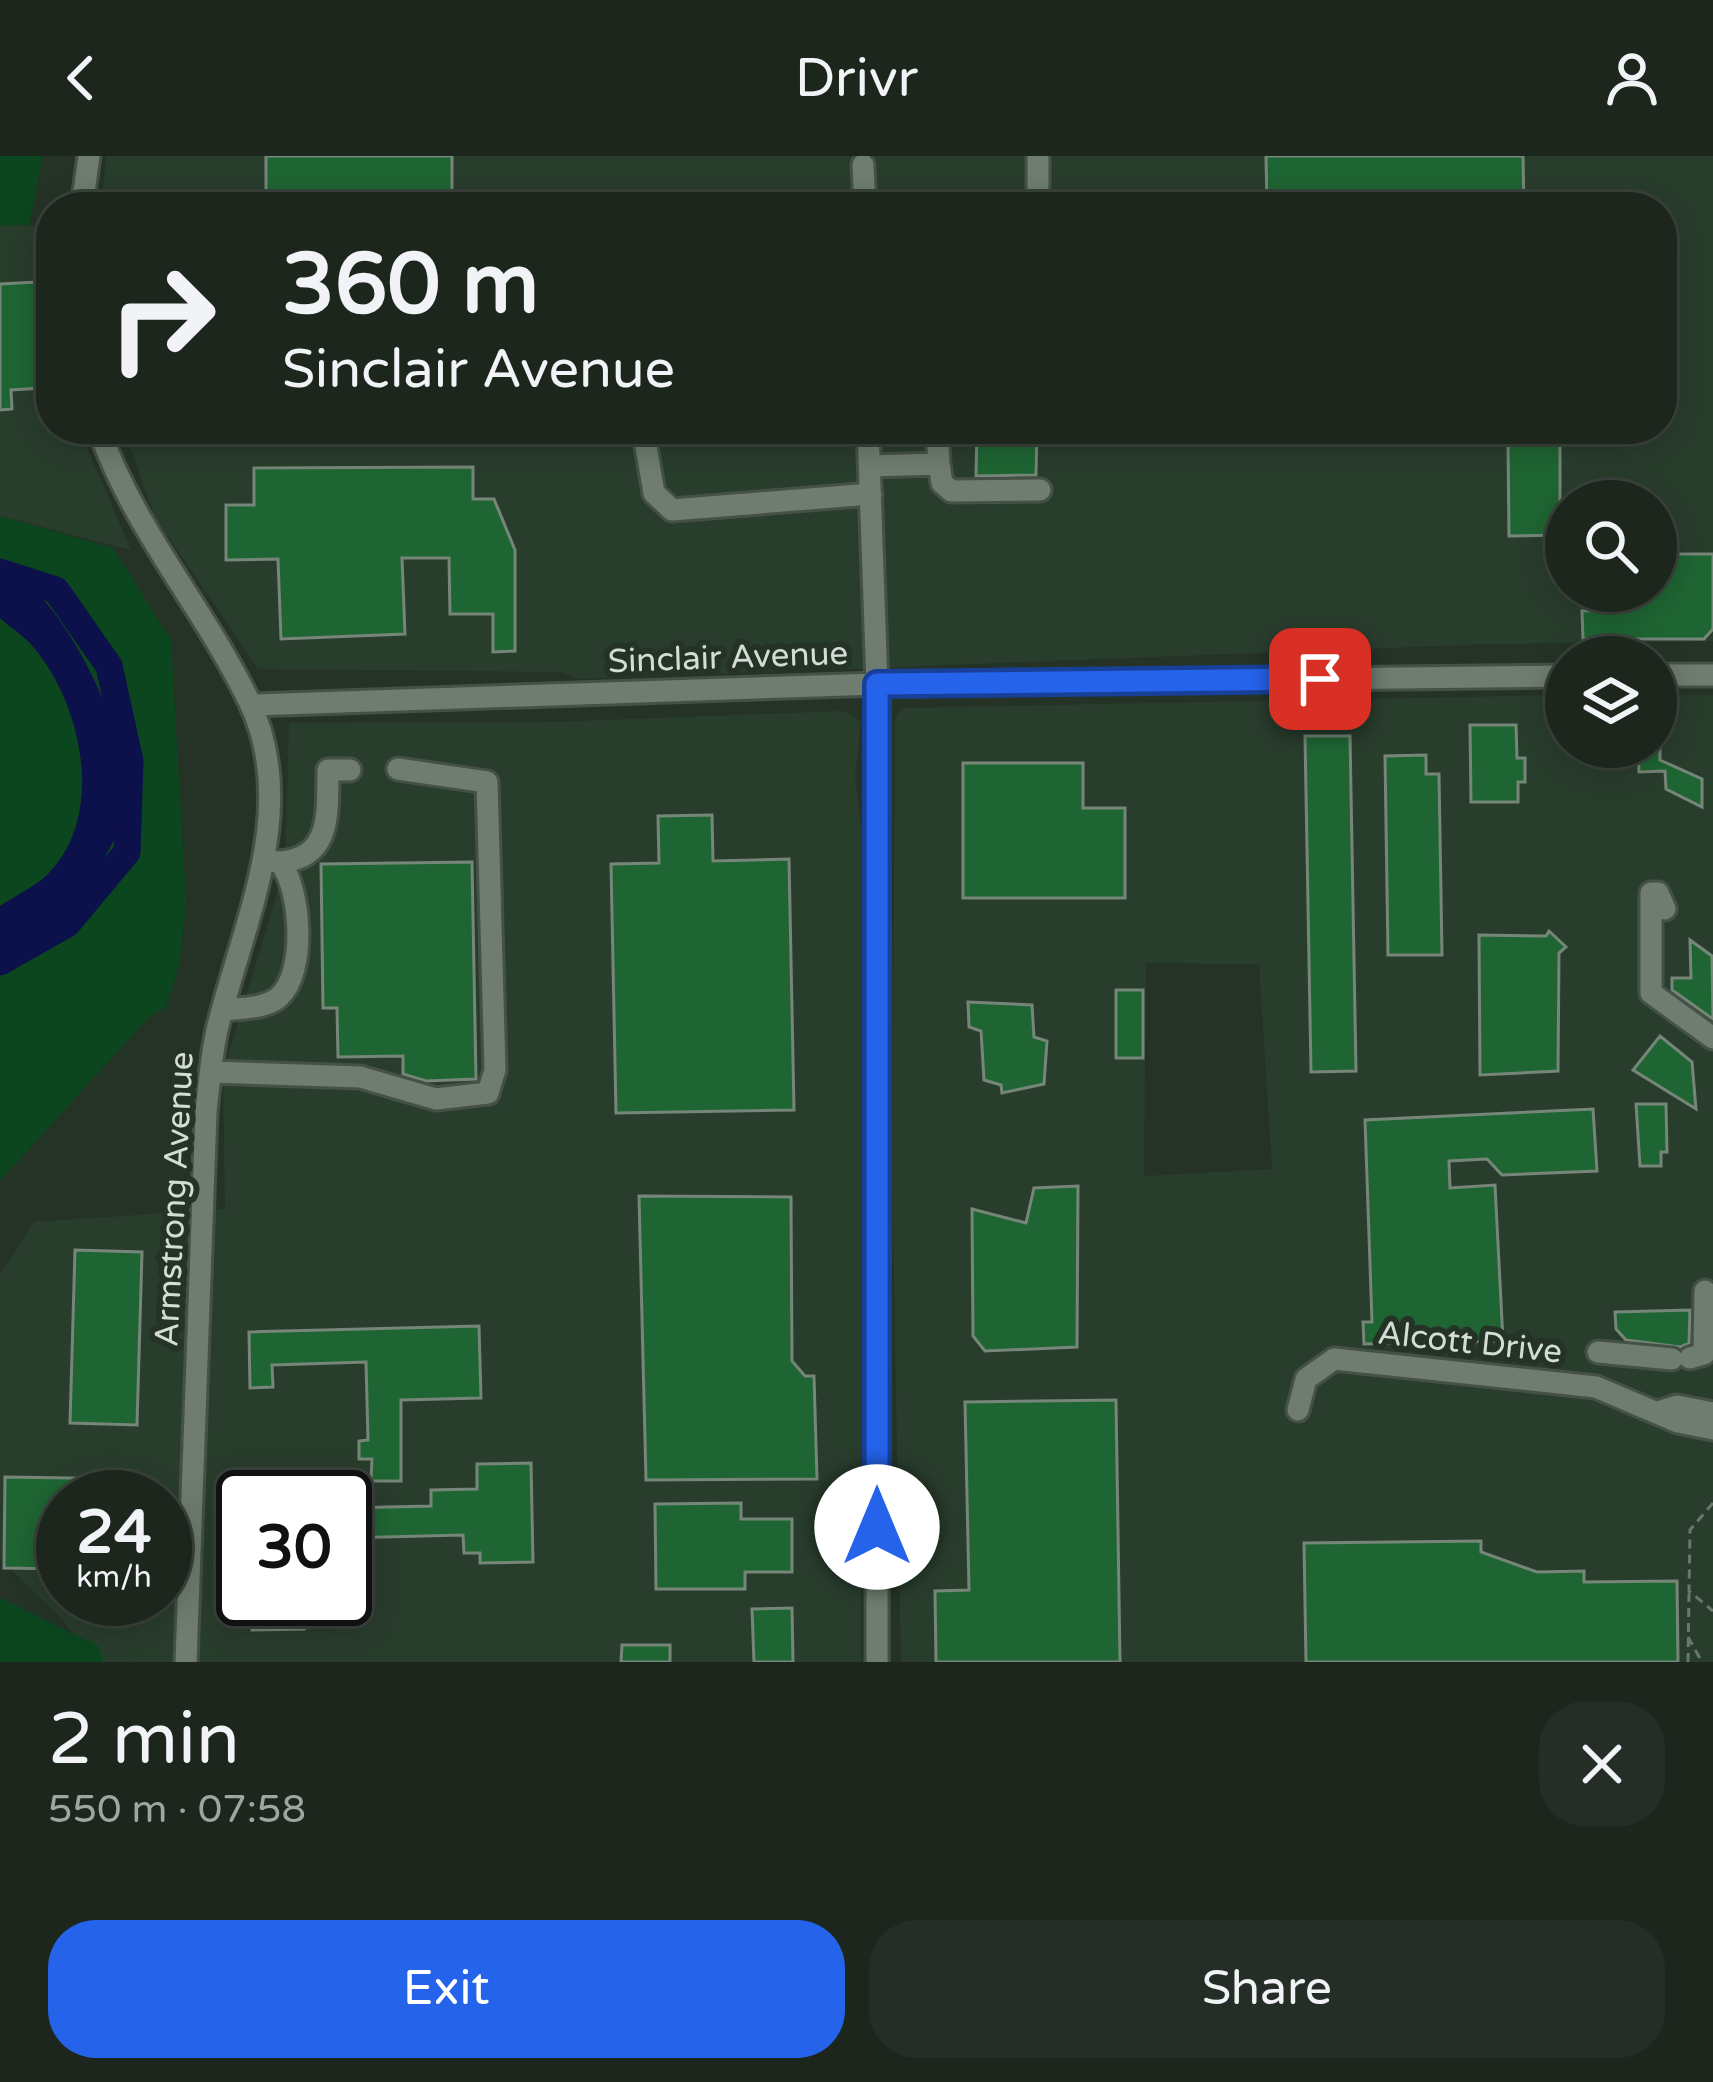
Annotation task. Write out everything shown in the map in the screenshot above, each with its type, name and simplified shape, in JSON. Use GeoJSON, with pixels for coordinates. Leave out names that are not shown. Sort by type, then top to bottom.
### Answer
{"type":"FeatureCollection","features":[{"type":"Feature","properties":{"kind":"street"},"geometry":{"type":"LineString","coordinates":[[84,192],[89,156]]}},
{"type":"Feature","properties":{"kind":"street"},"geometry":{"type":"LineString","coordinates":[[1037,156],[1038,192]]}},
{"type":"Feature","properties":{"kind":"street"},"geometry":{"type":"LineString","coordinates":[[863,165],[864,192]]}},
{"type":"Feature","properties":{"kind":"street","name":"Armstrong Avenue"},"geometry":{"type":"LineString","coordinates":[[104,444],[114,472],[251,705],[268,774],[273,861],[223,1010],[211,1072],[186,1662]]}},
{"type":"Feature","properties":{"kind":"street"},"geometry":{"type":"LineString","coordinates":[[646,444],[654,493],[672,510],[871,494]]}},
{"type":"Feature","properties":{"kind":"street"},"geometry":{"type":"LineString","coordinates":[[869,444],[877,684],[877,1662]]}},
{"type":"Feature","properties":{"kind":"street"},"geometry":{"type":"LineString","coordinates":[[938,444],[942,483],[951,491],[1040,490]]}},
{"type":"Feature","properties":{"kind":"street"},"geometry":{"type":"LineString","coordinates":[[870,466],[939,464]]}},
{"type":"Feature","properties":{"kind":"street"},"geometry":{"type":"LineString","coordinates":[[1677,676],[1713,675]]}},
{"type":"Feature","properties":{"kind":"street","name":"Sinclair Avenue"},"geometry":{"type":"LineString","coordinates":[[251,705],[877,684],[1545,676]]}},
{"type":"Feature","properties":{"kind":"street"},"geometry":{"type":"LineString","coordinates":[[211,1072],[360,1077],[436,1100],[488,1093],[495,1070],[487,782],[398,769]]}},
{"type":"Feature","properties":{"kind":"street"},"geometry":{"type":"LineString","coordinates":[[273,861],[301,859],[318,845],[326,827],[328,770],[350,770]]}},
{"type":"Feature","properties":{"kind":"street"},"geometry":{"type":"LineString","coordinates":[[223,1010],[262,1005],[281,996],[289,982],[296,956],[297,890],[273,861]]}},
{"type":"Feature","properties":{"kind":"street"},"geometry":{"type":"LineString","coordinates":[[1665,909],[1658,893],[1651,893],[1651,993],[1713,1038]]}},
{"type":"Feature","properties":{"kind":"street"},"geometry":{"type":"LineString","coordinates":[[1598,1352],[1681,1358],[1704,1354],[1705,1291]]}},
{"type":"Feature","properties":{"kind":"street","name":"Alcott Drive"},"geometry":{"type":"LineString","coordinates":[[1298,1410],[1306,1378],[1334,1359],[1597,1387],[1678,1422],[1713,1429]]}},
{"type":"Feature","properties":{"kind":"street","name":"Alcott Drive"},"geometry":{"type":"LineString","coordinates":[[1661,1412],[1677,1406],[1713,1413]]}},
{"type":"Feature","properties":{"kind":"path"},"geometry":{"type":"LineString","coordinates":[[1688,1662],[1690,1530],[1713,1503]]}},
{"type":"Feature","properties":{"kind":"path"},"geometry":{"type":"LineString","coordinates":[[1689,1591],[1713,1612]]}},
{"type":"Feature","properties":{"kind":"path"},"geometry":{"type":"LineString","coordinates":[[1688,1637],[1702,1662]]}},
{"type":"Feature","properties":{"kind":"shaded area"},"geometry":{"type":"Polygon","coordinates":[[[106,156],[1713,156],[1713,641],[1677,641],[1677,636],[1545,636],[1545,643],[578,679],[562,672],[258,669],[154,516],[129,444],[1677,444],[1677,192],[103,192],[106,156]]]}},
{"type":"Feature","properties":{"kind":"shaded area"},"geometry":{"type":"Polygon","coordinates":[[[36,225],[36,444],[85,444],[131,550],[0,516],[0,226],[36,225]]]}},
{"type":"Feature","properties":{"kind":"shaded area"},"geometry":{"type":"Polygon","coordinates":[[[0,563],[49,606],[72,639],[109,716],[121,754],[125,790],[114,840],[88,882],[55,922],[0,968],[0,906],[47,875],[65,851],[77,823],[82,793],[75,731],[52,673],[35,649],[0,618],[0,563]]]}},
{"type":"Feature","properties":{"kind":"shaded area"},"geometry":{"type":"Polygon","coordinates":[[[1545,695],[1545,768],[1677,768],[1677,695],[1713,695],[1713,1662],[901,1662],[892,1174],[895,717],[903,708],[1545,695]],[[1146,963],[1144,1176],[1272,1169],[1259,964],[1146,963]]]}},
{"type":"Feature","properties":{"kind":"shaded area"},"geometry":{"type":"Polygon","coordinates":[[[843,711],[861,721],[855,777],[864,848],[861,1662],[93,1662],[67,1626],[192,1626],[192,1470],[36,1470],[36,1594],[0,1559],[0,1275],[34,1222],[225,1209],[223,1072],[285,868],[289,723],[551,722],[843,711]]]}},
{"type":"Feature","properties":{"kind":"green space"},"geometry":{"type":"Polygon","coordinates":[[[0,156],[43,156],[29,225],[0,226],[0,156]]]}},
{"type":"Feature","properties":{"kind":"green space"},"geometry":{"type":"Polygon","coordinates":[[[0,516],[113,548],[171,640],[186,902],[179,967],[166,1007],[148,1018],[0,1181],[0,968],[55,921],[88,882],[114,840],[126,790],[110,716],[72,639],[49,606],[0,563],[0,516]]]}},
{"type":"Feature","properties":{"kind":"green space"},"geometry":{"type":"Polygon","coordinates":[[[0,618],[35,649],[65,701],[81,762],[81,793],[65,851],[47,875],[0,906],[0,618]]]}},
{"type":"Feature","properties":{"kind":"green space"},"geometry":{"type":"Polygon","coordinates":[[[0,1598],[36,1615],[36,1626],[58,1626],[97,1645],[104,1662],[0,1662],[0,1598]]]}},
{"type":"Feature","properties":{"kind":"building"},"geometry":{"type":"Polygon","coordinates":[[[266,156],[452,156],[452,192],[266,192],[266,156]]]}},
{"type":"Feature","properties":{"kind":"building"},"geometry":{"type":"Polygon","coordinates":[[[1266,156],[1523,156],[1524,192],[1267,192],[1266,156]]]}},
{"type":"Feature","properties":{"kind":"building"},"geometry":{"type":"Polygon","coordinates":[[[36,282],[36,388],[11,390],[12,409],[0,410],[0,284],[36,282]]]}},
{"type":"Feature","properties":{"kind":"building"},"geometry":{"type":"Polygon","coordinates":[[[977,444],[1037,444],[1036,475],[976,476],[977,444]]]}},
{"type":"Feature","properties":{"kind":"building"},"geometry":{"type":"Polygon","coordinates":[[[1560,444],[1560,480],[1545,480],[1545,535],[1509,536],[1508,445],[1560,444]]]}},
{"type":"Feature","properties":{"kind":"building"},"geometry":{"type":"Polygon","coordinates":[[[473,467],[473,499],[494,499],[515,550],[515,651],[493,652],[493,614],[450,614],[449,558],[402,558],[405,634],[281,639],[278,559],[226,560],[226,505],[254,505],[254,468],[473,467]]]}},
{"type":"Feature","properties":{"kind":"building"},"geometry":{"type":"Polygon","coordinates":[[[1677,554],[1713,554],[1713,629],[1704,639],[1583,636],[1582,612],[1677,612],[1677,554]]]}},
{"type":"Feature","properties":{"kind":"building"},"geometry":{"type":"Polygon","coordinates":[[[1470,725],[1516,725],[1517,758],[1525,758],[1525,782],[1518,782],[1518,802],[1471,802],[1470,725]]]}},
{"type":"Feature","properties":{"kind":"building"},"geometry":{"type":"Polygon","coordinates":[[[1305,736],[1350,736],[1356,1071],[1311,1072],[1305,736]]]}},
{"type":"Feature","properties":{"kind":"building"},"geometry":{"type":"Polygon","coordinates":[[[1426,755],[1426,774],[1439,774],[1442,955],[1388,955],[1385,756],[1426,755]]]}},
{"type":"Feature","properties":{"kind":"building"},"geometry":{"type":"Polygon","coordinates":[[[963,763],[1083,763],[1083,808],[1125,808],[1125,898],[963,898],[963,763]]]}},
{"type":"Feature","properties":{"kind":"building"},"geometry":{"type":"Polygon","coordinates":[[[1639,768],[1677,768],[1702,779],[1702,807],[1666,789],[1665,771],[1639,772],[1639,768]]]}},
{"type":"Feature","properties":{"kind":"building"},"geometry":{"type":"Polygon","coordinates":[[[712,815],[713,861],[789,859],[794,1110],[616,1113],[611,864],[659,863],[658,816],[712,815]]]}},
{"type":"Feature","properties":{"kind":"building"},"geometry":{"type":"Polygon","coordinates":[[[472,862],[476,1079],[426,1081],[403,1074],[403,1056],[338,1057],[337,1008],[323,1008],[321,864],[472,862]]]}},
{"type":"Feature","properties":{"kind":"building"},"geometry":{"type":"Polygon","coordinates":[[[1549,931],[1566,947],[1559,953],[1558,1071],[1480,1075],[1479,935],[1546,936],[1549,931]]]}},
{"type":"Feature","properties":{"kind":"building"},"geometry":{"type":"Polygon","coordinates":[[[1690,940],[1712,956],[1713,1019],[1672,990],[1672,978],[1691,978],[1690,940]]]}},
{"type":"Feature","properties":{"kind":"building"},"geometry":{"type":"Polygon","coordinates":[[[1116,990],[1143,990],[1143,1058],[1116,1058],[1116,990]]]}},
{"type":"Feature","properties":{"kind":"building"},"geometry":{"type":"Polygon","coordinates":[[[968,1002],[1032,1005],[1034,1037],[1047,1041],[1044,1084],[1002,1093],[1001,1085],[984,1080],[981,1031],[969,1027],[968,1002]]]}},
{"type":"Feature","properties":{"kind":"building"},"geometry":{"type":"Polygon","coordinates":[[[1660,1036],[1692,1062],[1696,1109],[1633,1070],[1660,1036]]]}},
{"type":"Feature","properties":{"kind":"building"},"geometry":{"type":"Polygon","coordinates":[[[1636,1104],[1666,1104],[1667,1152],[1661,1152],[1661,1166],[1640,1166],[1636,1104]]]}},
{"type":"Feature","properties":{"kind":"building"},"geometry":{"type":"Polygon","coordinates":[[[1593,1109],[1597,1171],[1502,1175],[1487,1159],[1449,1161],[1450,1188],[1495,1185],[1503,1341],[1364,1344],[1363,1322],[1372,1322],[1365,1120],[1593,1109]]]}},
{"type":"Feature","properties":{"kind":"building"},"geometry":{"type":"Polygon","coordinates":[[[1078,1186],[1077,1347],[985,1351],[973,1336],[972,1209],[1026,1223],[1034,1188],[1078,1186]]]}},
{"type":"Feature","properties":{"kind":"building"},"geometry":{"type":"Polygon","coordinates":[[[639,1196],[791,1197],[792,1361],[805,1376],[814,1376],[817,1479],[646,1480],[639,1196]]]}},
{"type":"Feature","properties":{"kind":"building"},"geometry":{"type":"Polygon","coordinates":[[[75,1250],[142,1252],[137,1425],[70,1423],[75,1250]]]}},
{"type":"Feature","properties":{"kind":"building"},"geometry":{"type":"Polygon","coordinates":[[[1690,1310],[1689,1343],[1680,1347],[1626,1340],[1616,1329],[1615,1312],[1690,1310]]]}},
{"type":"Feature","properties":{"kind":"building"},"geometry":{"type":"Polygon","coordinates":[[[479,1326],[481,1398],[401,1400],[401,1481],[372,1481],[372,1459],[359,1459],[359,1441],[368,1440],[366,1362],[272,1365],[273,1387],[250,1388],[249,1332],[479,1326]]]}},
{"type":"Feature","properties":{"kind":"building"},"geometry":{"type":"Polygon","coordinates":[[[1116,1400],[1120,1662],[936,1662],[935,1591],[969,1590],[965,1402],[1116,1400]]]}},
{"type":"Feature","properties":{"kind":"building"},"geometry":{"type":"Polygon","coordinates":[[[531,1463],[533,1562],[480,1563],[480,1553],[464,1553],[463,1535],[372,1537],[372,1507],[431,1506],[431,1490],[477,1489],[477,1464],[531,1463]]]}},
{"type":"Feature","properties":{"kind":"building"},"geometry":{"type":"Polygon","coordinates":[[[5,1477],[36,1477],[36,1569],[4,1568],[5,1477]]]}},
{"type":"Feature","properties":{"kind":"building"},"geometry":{"type":"Polygon","coordinates":[[[741,1503],[741,1519],[792,1519],[792,1572],[745,1572],[745,1589],[656,1589],[655,1504],[741,1503]]]}},
{"type":"Feature","properties":{"kind":"building"},"geometry":{"type":"Polygon","coordinates":[[[1481,1541],[1481,1552],[1537,1572],[1584,1571],[1584,1582],[1677,1581],[1678,1662],[1306,1662],[1304,1543],[1481,1541]]]}},
{"type":"Feature","properties":{"kind":"building"},"geometry":{"type":"Polygon","coordinates":[[[792,1608],[793,1662],[754,1662],[752,1609],[792,1608]]]}},
{"type":"Feature","properties":{"kind":"building"},"geometry":{"type":"Polygon","coordinates":[[[252,1626],[304,1626],[304,1629],[252,1630],[252,1626]]]}},
{"type":"Feature","properties":{"kind":"building"},"geometry":{"type":"Polygon","coordinates":[[[622,1645],[670,1645],[670,1662],[621,1662],[622,1645]]]}},
{"type":"Feature","properties":{"kind":"waterway"},"geometry":{"type":"LineString","coordinates":[[0,572],[56,590],[109,666],[130,761],[127,852],[67,924],[0,962]]}},
{"type":"Feature","properties":{"kind":"route"},"geometry":{"type":"LineString","coordinates":[[877,1527],[877,684],[1320,679]]}}]}
